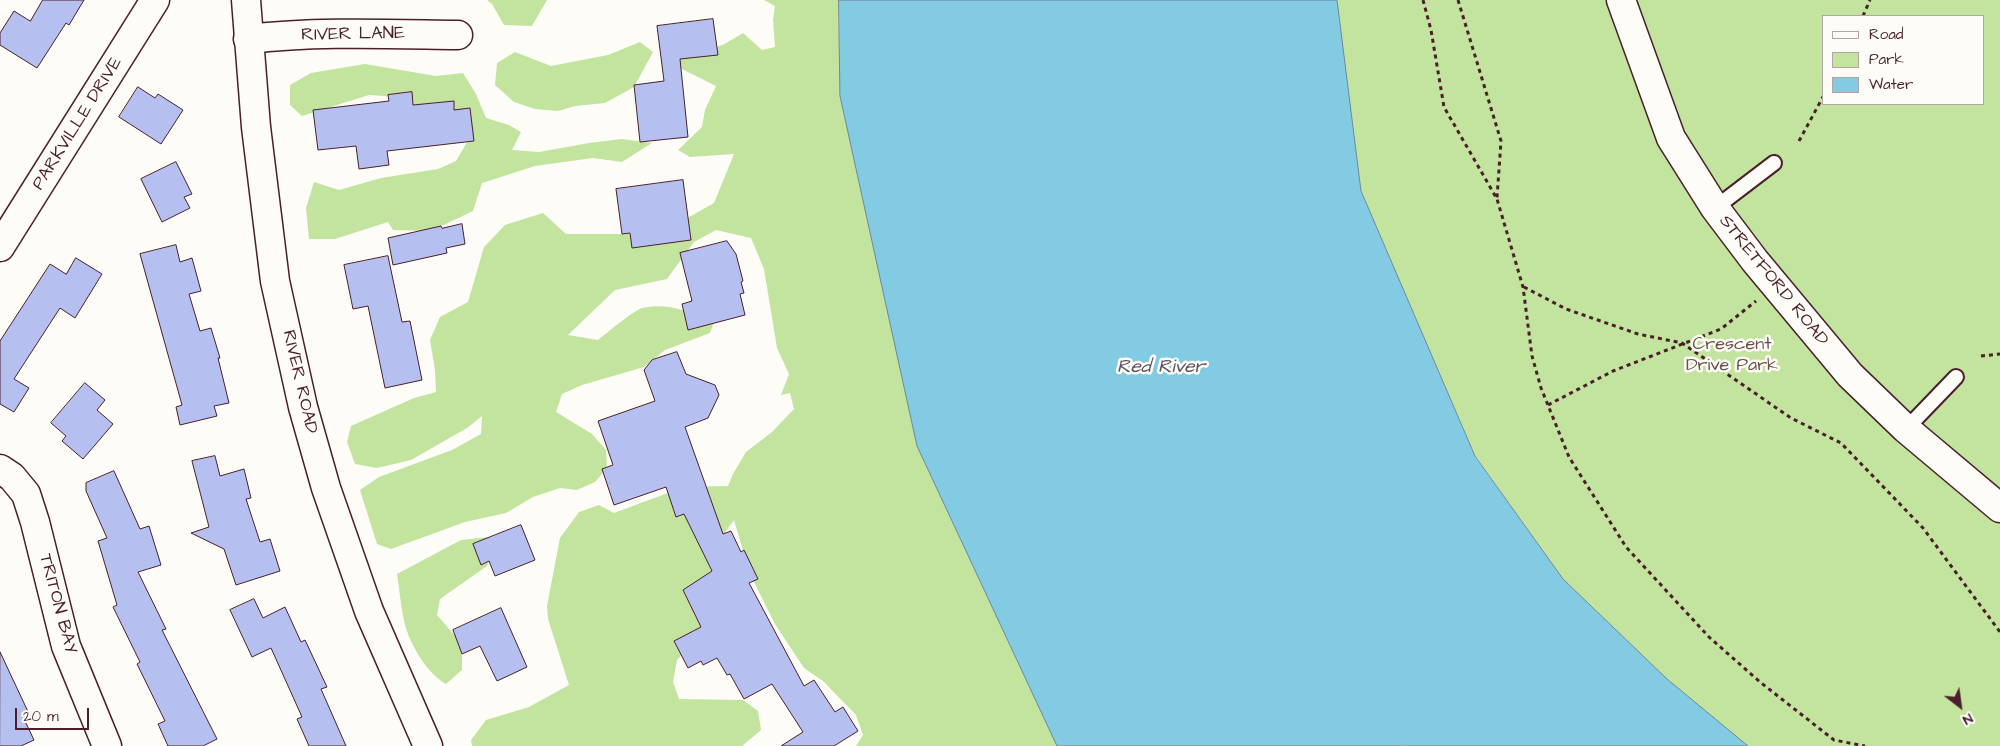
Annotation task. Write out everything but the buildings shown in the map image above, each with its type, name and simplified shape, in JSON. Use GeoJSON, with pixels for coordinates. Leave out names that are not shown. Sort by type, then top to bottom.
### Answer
{"type":"FeatureCollection","features":[{"type":"Feature","properties":{"kind":"street","name":"PARKVILLE DRIVE"},"geometry":{"type":"LineString","coordinates":[[0,247],[156,0]]}},
{"type":"Feature","properties":{"kind":"street","name":"RIVER ROAD"},"geometry":{"type":"LineString","coordinates":[[246,0],[256,127],[275,281],[303,407],[326,488],[369,611],[428,746]]}},
{"type":"Feature","properties":{"kind":"street","name":"STRETFORD ROAD"},"geometry":{"type":"LineString","coordinates":[[1621,0],[1671,138],[1715,208],[1776,286],[1850,375],[1906,429],[2000,508]]}},
{"type":"Feature","properties":{"kind":"street","name":"RIVER LANE"},"geometry":{"type":"LineString","coordinates":[[248,39],[277,36],[359,34],[458,35]]}},
{"type":"Feature","properties":{"kind":"street","name":"TRITON BAY"},"geometry":{"type":"LineString","coordinates":[[0,469],[12,477],[26,494],[35,522],[66,646],[107,746]]}},
{"type":"Feature","properties":{"kind":"lane"},"geometry":{"type":"LineString","coordinates":[[1715,208],[1774,163]]}},
{"type":"Feature","properties":{"kind":"lane"},"geometry":{"type":"LineString","coordinates":[[1906,429],[1956,377]]}},
{"type":"Feature","properties":{"kind":"path"},"geometry":{"type":"LineString","coordinates":[[1423,0],[1431,30],[1444,107],[1497,199],[1524,287],[1532,356],[1541,388],[1570,457],[1626,547],[1709,636],[1760,682],[1834,740],[1865,746]]}},
{"type":"Feature","properties":{"kind":"path"},"geometry":{"type":"LineString","coordinates":[[1458,0],[1501,141],[1497,199]]}},
{"type":"Feature","properties":{"kind":"path"},"geometry":{"type":"LineString","coordinates":[[1862,15],[1870,0]]}},
{"type":"Feature","properties":{"kind":"path"},"geometry":{"type":"LineString","coordinates":[[1799,141],[1822,99]]}},
{"type":"Feature","properties":{"kind":"path"},"geometry":{"type":"LineString","coordinates":[[1548,405],[1614,371],[1721,329],[1776,286]]}},
{"type":"Feature","properties":{"kind":"path"},"geometry":{"type":"LineString","coordinates":[[1524,287],[1566,310],[1638,334],[1682,343],[1791,418],[1841,443],[1923,528],[2000,632]]}},
{"type":"Feature","properties":{"kind":"path"},"geometry":{"type":"LineString","coordinates":[[1981,356],[2000,354]]}},
{"type":"Feature","properties":{"kind":"green space"},"geometry":{"type":"Polygon","coordinates":[[[487,0],[547,0],[532,26],[504,25],[492,4],[487,0]]]}},
{"type":"Feature","properties":{"kind":"green space"},"geometry":{"type":"Polygon","coordinates":[[[764,0],[839,0],[840,96],[917,446],[1057,746],[856,746],[863,735],[856,715],[823,681],[804,668],[775,624],[750,574],[734,520],[713,549],[709,625],[677,660],[673,682],[679,699],[743,700],[758,711],[761,730],[742,746],[472,746],[471,740],[486,720],[529,707],[569,685],[548,619],[547,606],[560,538],[579,512],[599,505],[614,513],[684,487],[728,486],[746,452],[772,432],[794,409],[790,393],[781,395],[789,374],[777,348],[764,269],[751,238],[716,230],[694,242],[667,279],[615,290],[568,335],[598,340],[633,313],[651,306],[679,309],[714,322],[710,333],[665,350],[644,367],[582,385],[562,394],[556,412],[592,434],[606,450],[607,468],[595,482],[577,490],[560,488],[533,497],[506,513],[465,522],[391,549],[377,544],[360,490],[379,477],[452,450],[481,434],[482,416],[467,428],[411,460],[377,468],[355,464],[347,442],[351,426],[414,398],[436,392],[435,370],[430,340],[440,317],[468,302],[484,247],[505,225],[543,213],[566,234],[636,234],[675,225],[714,203],[734,154],[690,157],[678,150],[702,127],[705,110],[716,86],[680,68],[680,47],[704,50],[723,45],[743,33],[762,50],[775,47],[773,20],[775,6],[764,0]]]}},
{"type":"Feature","properties":{"kind":"green space","name":"Crescent Drive Park"},"geometry":{"type":"Polygon","coordinates":[[[1337,0],[2000,0],[2000,746],[1747,746],[1667,679],[1563,579],[1475,455],[1361,191],[1337,0]]]}},
{"type":"Feature","properties":{"kind":"green space"},"geometry":{"type":"Polygon","coordinates":[[[640,42],[653,52],[634,87],[605,103],[575,106],[558,111],[535,109],[514,102],[495,85],[497,63],[515,52],[551,66],[608,55],[640,42]]]}},
{"type":"Feature","properties":{"kind":"green space"},"geometry":{"type":"Polygon","coordinates":[[[365,64],[436,76],[463,73],[476,94],[486,118],[509,125],[521,132],[512,150],[539,152],[622,139],[652,143],[622,162],[593,158],[535,166],[482,183],[473,211],[431,231],[393,230],[388,222],[335,239],[309,239],[306,208],[314,182],[339,190],[381,178],[438,169],[456,161],[469,139],[399,97],[369,95],[302,116],[290,105],[290,85],[311,73],[365,64]]]}},
{"type":"Feature","properties":{"kind":"green space"},"geometry":{"type":"Polygon","coordinates":[[[499,536],[487,566],[440,599],[437,615],[456,637],[462,635],[462,670],[446,684],[439,680],[427,667],[412,644],[404,622],[397,574],[461,540],[499,536]]]}},
{"type":"Feature","properties":{"kind":"water","name":"Red River"},"geometry":{"type":"Polygon","coordinates":[[[839,0],[1337,0],[1361,191],[1475,456],[1563,579],[1667,679],[1748,746],[1057,746],[917,446],[840,96],[839,0]]]}}]}
